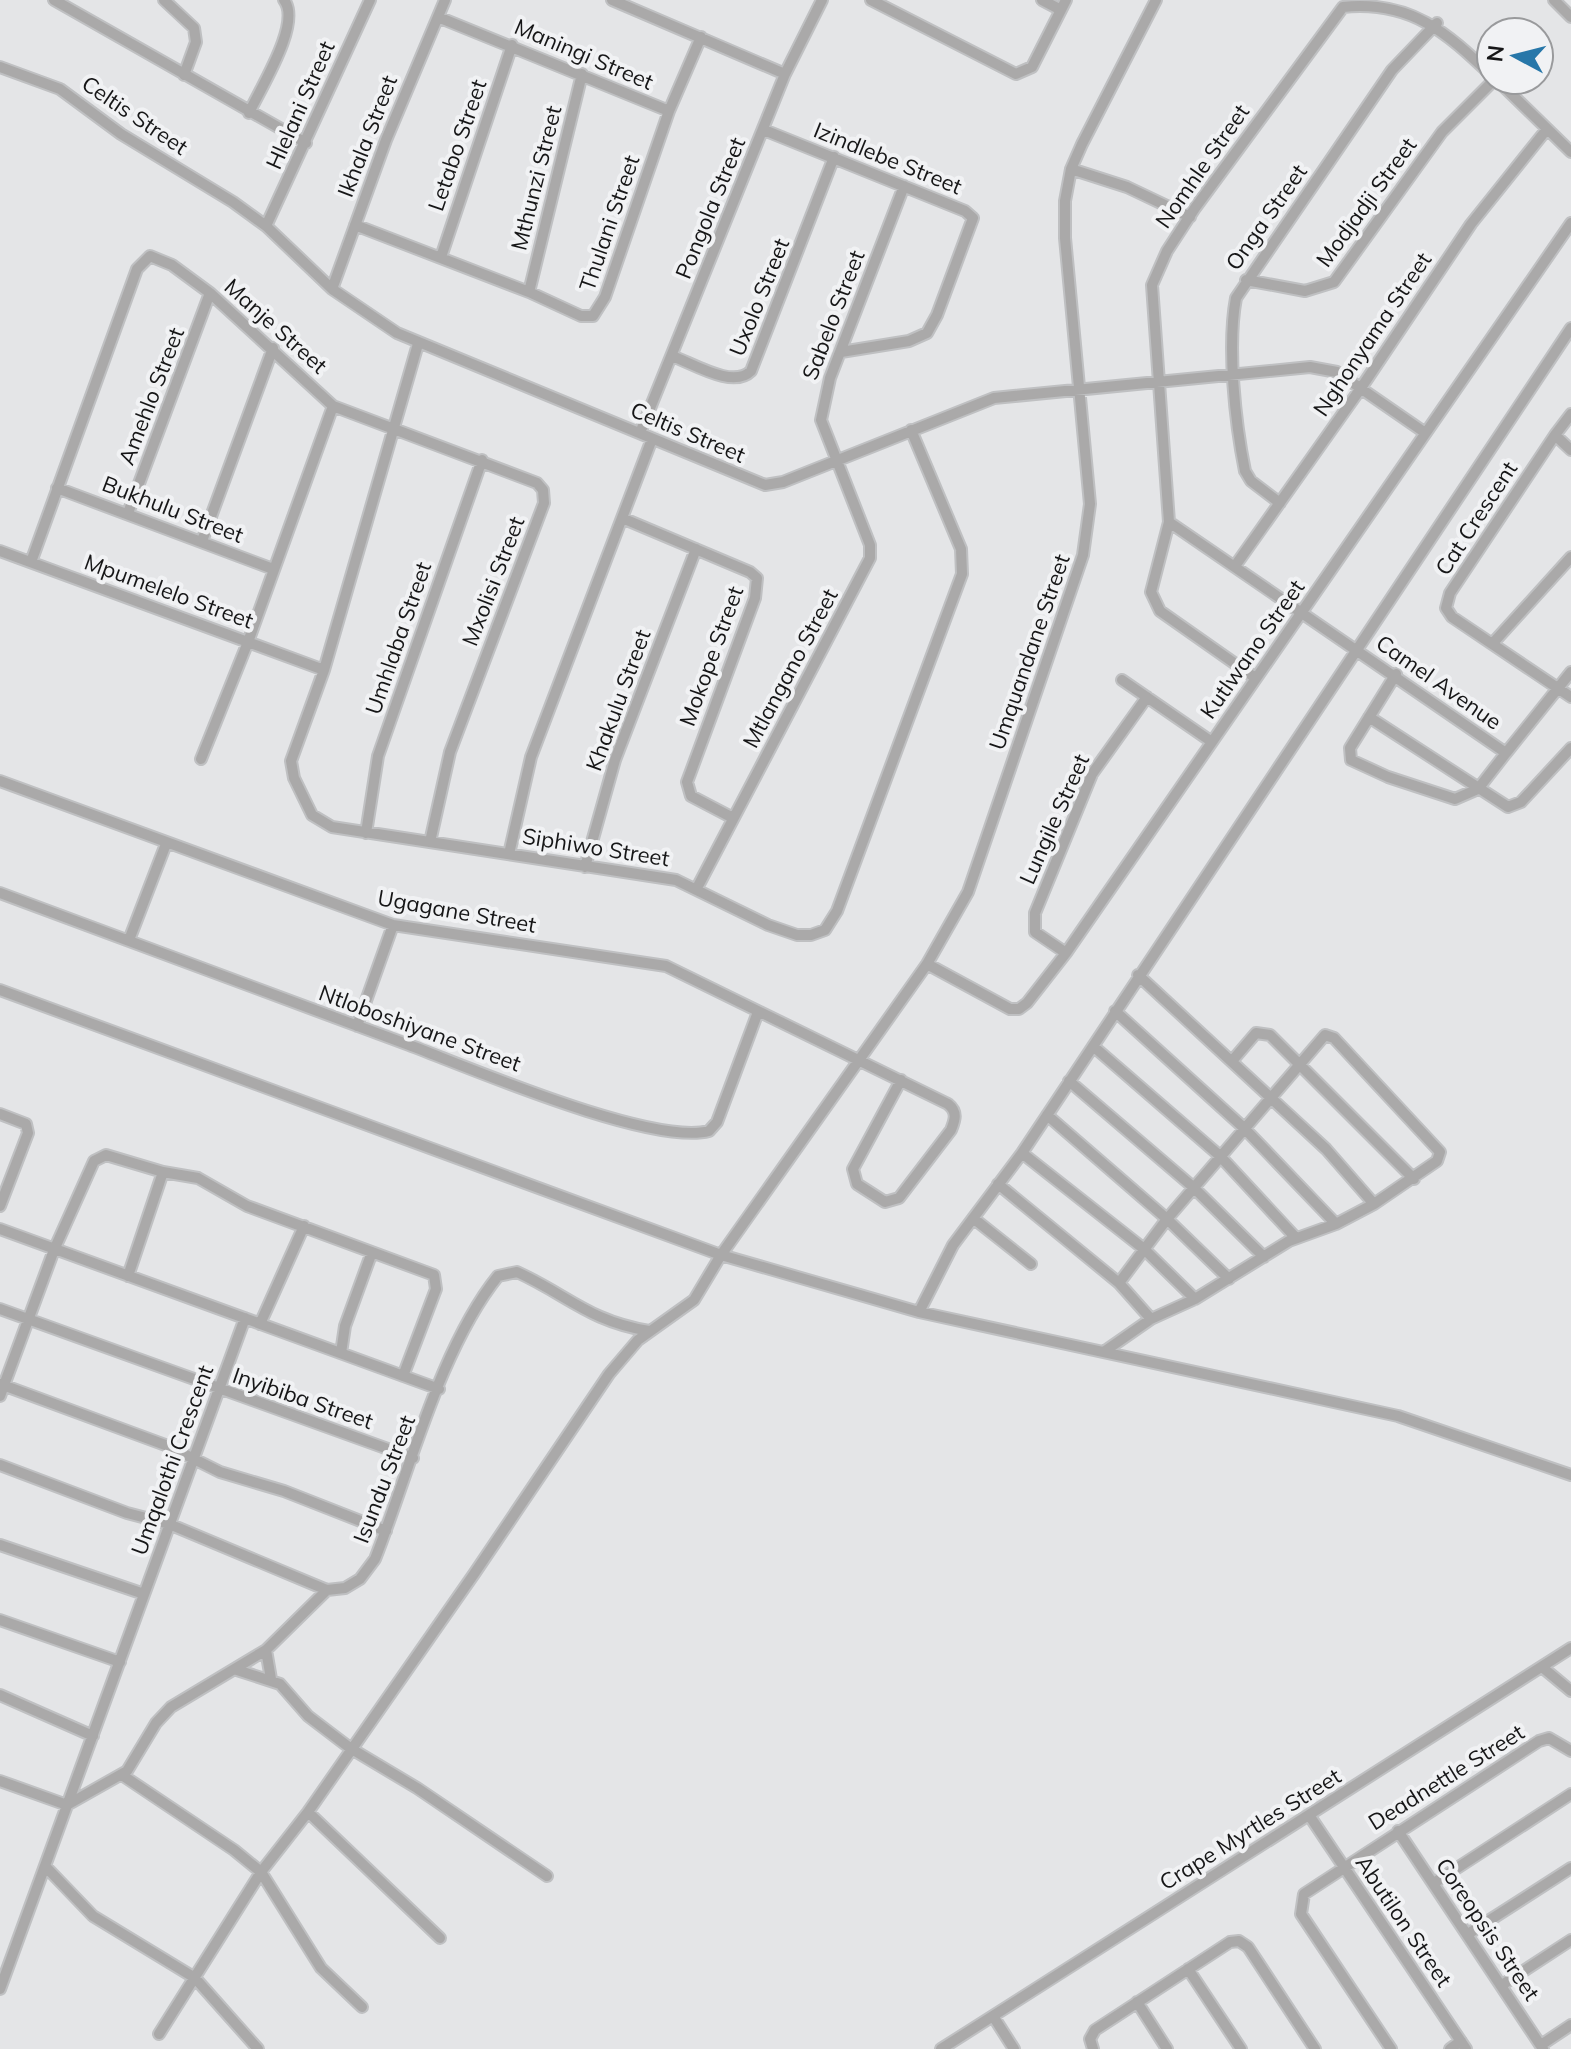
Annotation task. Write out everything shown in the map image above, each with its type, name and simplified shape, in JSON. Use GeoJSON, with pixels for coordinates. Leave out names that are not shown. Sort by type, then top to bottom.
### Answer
{"type":"FeatureCollection","features":[{"type":"Feature","properties":{"kind":"street"},"geometry":{"type":"LineString","coordinates":[[54,0],[306,143]]}},
{"type":"Feature","properties":{"kind":"street"},"geometry":{"type":"LineString","coordinates":[[164,0],[194,28],[196,42],[184,75]]}},
{"type":"Feature","properties":{"kind":"street"},"geometry":{"type":"LineString","coordinates":[[249,113],[289,27],[291,11],[284,0]]}},
{"type":"Feature","properties":{"kind":"street","name":"Hlelani Street"},"geometry":{"type":"LineString","coordinates":[[266,226],[370,0]]}},
{"type":"Feature","properties":{"kind":"street","name":"Ikhala Street"},"geometry":{"type":"LineString","coordinates":[[332,289],[403,97],[445,0]]}},
{"type":"Feature","properties":{"kind":"street"},"geometry":{"type":"LineString","coordinates":[[612,0],[785,74]]}},
{"type":"Feature","properties":{"kind":"street","name":"Pongola Street"},"geometry":{"type":"LineString","coordinates":[[640,433],[785,74],[822,0]]}},
{"type":"Feature","properties":{"kind":"street"},"geometry":{"type":"LineString","coordinates":[[871,0],[1016,74],[1032,67],[1063,5],[1042,0]]}},
{"type":"Feature","properties":{"kind":"street","name":"Umquandane Street"},"geometry":{"type":"LineString","coordinates":[[159,2034],[261,1872],[308,1812],[474,1574],[582,1412],[628,1350],[649,1331],[694,1300],[721,1255],[927,964],[968,892],[1083,555],[1090,504],[1064,227],[1071,169],[1156,0]]}},
{"type":"Feature","properties":{"kind":"street"},"geometry":{"type":"LineString","coordinates":[[1335,14],[1338,0]]}},
{"type":"Feature","properties":{"kind":"street"},"geometry":{"type":"LineString","coordinates":[[1554,0],[1571,17]]}},
{"type":"Feature","properties":{"kind":"street"},"geometry":{"type":"LineString","coordinates":[[1370,1],[1417,8],[1475,60]]}},
{"type":"Feature","properties":{"kind":"street","name":"Nomhle Street"},"geometry":{"type":"LineString","coordinates":[[1254,677],[1160,611],[1152,601],[1151,592],[1169,522],[1152,285],[1167,251],[1335,14],[1355,3],[1370,1]]}},
{"type":"Feature","properties":{"kind":"street","name":"Maningi Street"},"geometry":{"type":"LineString","coordinates":[[438,17],[669,111]]}},
{"type":"Feature","properties":{"kind":"street","name":"Onga Street"},"geometry":{"type":"LineString","coordinates":[[1280,503],[1251,481],[1245,471],[1235,376],[1234,310],[1246,280],[1392,70],[1437,23]]}},
{"type":"Feature","properties":{"kind":"street","name":"Thulani Street"},"geometry":{"type":"LineString","coordinates":[[355,225],[529,292],[581,316],[597,314],[669,111],[701,37]]}},
{"type":"Feature","properties":{"kind":"street","name":"Letabo Street"},"geometry":{"type":"LineString","coordinates":[[441,257],[512,45]]}},
{"type":"Feature","properties":{"kind":"street","name":"Celtis Street"},"geometry":{"type":"LineString","coordinates":[[0,67],[60,89],[121,134],[266,226],[332,289],[375,320],[418,344],[765,485],[783,482],[994,398],[1325,368],[1361,388],[1424,432]]}},
{"type":"Feature","properties":{"kind":"street","name":"Mthunzi Street"},"geometry":{"type":"LineString","coordinates":[[529,292],[582,74]]}},
{"type":"Feature","properties":{"kind":"street","name":"Modjadji Street"},"geometry":{"type":"LineString","coordinates":[[1246,280],[1305,291],[1334,282],[1442,132],[1477,96]]}},
{"type":"Feature","properties":{"kind":"street"},"geometry":{"type":"LineString","coordinates":[[1513,96],[1571,152]]}},
{"type":"Feature","properties":{"kind":"street","name":"Nghonyama Street"},"geometry":{"type":"LineString","coordinates":[[1235,566],[1361,388],[1471,224],[1547,129]]}},
{"type":"Feature","properties":{"kind":"street","name":"Izindlebe Street"},"geometry":{"type":"LineString","coordinates":[[764,130],[970,213],[974,225],[927,333],[909,341],[841,352]]}},
{"type":"Feature","properties":{"kind":"street","name":"Uxolo Street"},"geometry":{"type":"LineString","coordinates":[[672,356],[733,379],[744,378],[751,371],[834,157]]}},
{"type":"Feature","properties":{"kind":"street"},"geometry":{"type":"LineString","coordinates":[[1071,169],[1118,184],[1190,217]]}},
{"type":"Feature","properties":{"kind":"street","name":"Sabelo Street"},"geometry":{"type":"LineString","coordinates":[[836,460],[821,410],[904,186]]}},
{"type":"Feature","properties":{"kind":"street","name":"Kutlwano Street"},"geometry":{"type":"LineString","coordinates":[[927,964],[1010,1009],[1019,1009],[1066,953],[1254,677],[1302,613],[1571,223]]}},
{"type":"Feature","properties":{"kind":"street","name":"Manje Street"},"geometry":{"type":"LineString","coordinates":[[31,562],[142,260],[150,256],[158,257],[210,293],[333,406],[248,642],[201,759]]}},
{"type":"Feature","properties":{"kind":"street","name":"Amehlo Street"},"geometry":{"type":"LineString","coordinates":[[128,513],[210,293]]}},
{"type":"Feature","properties":{"kind":"street"},"geometry":{"type":"LineString","coordinates":[[919,1312],[943,1261],[1022,1153],[1571,328]]}},
{"type":"Feature","properties":{"kind":"street","name":"Siphiwo Street"},"geometry":{"type":"LineString","coordinates":[[418,344],[324,670],[293,754],[291,769],[317,820],[332,827],[366,833],[659,876],[697,888],[768,925],[797,935],[811,935],[825,930],[837,911],[962,574],[961,549],[911,430]]}},
{"type":"Feature","properties":{"kind":"street"},"geometry":{"type":"LineString","coordinates":[[202,541],[273,348]]}},
{"type":"Feature","properties":{"kind":"street","name":"Mxolisi Street"},"geometry":{"type":"LineString","coordinates":[[333,406],[482,460],[537,483],[543,490],[544,503],[457,731],[430,842]]}},
{"type":"Feature","properties":{"kind":"street"},"geometry":{"type":"LineString","coordinates":[[1571,414],[1555,435],[1571,450]]}},
{"type":"Feature","properties":{"kind":"street","name":"Cat Crescent"},"geometry":{"type":"LineString","coordinates":[[1555,435],[1447,602],[1452,617],[1571,697]]}},
{"type":"Feature","properties":{"kind":"street"},"geometry":{"type":"LineString","coordinates":[[509,854],[531,757],[652,439]]}},
{"type":"Feature","properties":{"kind":"street","name":"Umhlaba Street"},"geometry":{"type":"LineString","coordinates":[[366,833],[378,756],[482,460]]}},
{"type":"Feature","properties":{"kind":"street","name":"Mtlangano Street"},"geometry":{"type":"LineString","coordinates":[[697,888],[870,558],[870,545],[836,460]]}},
{"type":"Feature","properties":{"kind":"street","name":"Bukhulu Street"},"geometry":{"type":"LineString","coordinates":[[57,488],[273,569]]}},
{"type":"Feature","properties":{"kind":"street","name":"Mokope Street"},"geometry":{"type":"LineString","coordinates":[[622,518],[750,572],[758,583],[687,782],[691,796],[733,818]]}},
{"type":"Feature","properties":{"kind":"street","name":"Camel Avenue"},"geometry":{"type":"LineString","coordinates":[[1169,522],[1396,674],[1506,753],[1571,672]]}},
{"type":"Feature","properties":{"kind":"street","name":"Khakulu Street"},"geometry":{"type":"LineString","coordinates":[[585,867],[615,760],[696,549]]}},
{"type":"Feature","properties":{"kind":"street","name":"Mpumelelo Street"},"geometry":{"type":"LineString","coordinates":[[0,551],[324,670]]}},
{"type":"Feature","properties":{"kind":"street"},"geometry":{"type":"LineString","coordinates":[[1493,643],[1571,557]]}},
{"type":"Feature","properties":{"kind":"street"},"geometry":{"type":"LineString","coordinates":[[1396,674],[1349,751],[1356,763],[1446,797],[1462,798],[1478,789],[1506,753]]}},
{"type":"Feature","properties":{"kind":"street"},"geometry":{"type":"LineString","coordinates":[[1122,680],[1212,742]]}},
{"type":"Feature","properties":{"kind":"street","name":"Lungile Street"},"geometry":{"type":"LineString","coordinates":[[1066,953],[1035,932],[1035,913],[1092,774],[1147,697]]}},
{"type":"Feature","properties":{"kind":"street"},"geometry":{"type":"LineString","coordinates":[[1369,717],[1504,806],[1516,806],[1571,748]]}},
{"type":"Feature","properties":{"kind":"street","name":"Ugagane Street"},"geometry":{"type":"LineString","coordinates":[[0,781],[393,925],[660,964],[860,1058],[948,1104],[954,1111],[951,1130],[899,1198],[885,1202],[857,1184],[853,1169],[901,1080]]}},
{"type":"Feature","properties":{"kind":"street"},"geometry":{"type":"LineString","coordinates":[[129,940],[166,844]]}},
{"type":"Feature","properties":{"kind":"street","name":"Ntloboshiyane Street"},"geometry":{"type":"LineString","coordinates":[[0,893],[357,1026],[638,1126],[699,1134],[709,1131],[717,1122],[758,1012]]}},
{"type":"Feature","properties":{"kind":"street"},"geometry":{"type":"LineString","coordinates":[[357,1026],[393,925]]}},
{"type":"Feature","properties":{"kind":"street"},"geometry":{"type":"LineString","coordinates":[[1138,975],[1341,1164],[1374,1204]]}},
{"type":"Feature","properties":{"kind":"street"},"geometry":{"type":"LineString","coordinates":[[0,990],[721,1255],[919,1312],[1398,1416],[1571,1475]]}},
{"type":"Feature","properties":{"kind":"street"},"geometry":{"type":"LineString","coordinates":[[1115,1011],[1244,1128],[1336,1224]]}},
{"type":"Feature","properties":{"kind":"street"},"geometry":{"type":"LineString","coordinates":[[1232,1061],[1253,1035],[1263,1032],[1300,1064],[1414,1179]]}},
{"type":"Feature","properties":{"kind":"street"},"geometry":{"type":"LineString","coordinates":[[1105,1351],[1151,1319],[1195,1299],[1296,1238],[1336,1224],[1374,1204],[1414,1179],[1439,1158],[1440,1152],[1334,1038],[1322,1037],[1193,1187],[1119,1283]]}},
{"type":"Feature","properties":{"kind":"street"},"geometry":{"type":"LineString","coordinates":[[1093,1046],[1220,1156],[1296,1238]]}},
{"type":"Feature","properties":{"kind":"street"},"geometry":{"type":"LineString","coordinates":[[1069,1081],[1193,1187],[1264,1257]]}},
{"type":"Feature","properties":{"kind":"street"},"geometry":{"type":"LineString","coordinates":[[0,1114],[28,1128],[0,1206]]}},
{"type":"Feature","properties":{"kind":"street"},"geometry":{"type":"LineString","coordinates":[[1047,1115],[1167,1219],[1229,1279]]}},
{"type":"Feature","properties":{"kind":"street"},"geometry":{"type":"LineString","coordinates":[[1022,1153],[1144,1249],[1195,1299]]}},
{"type":"Feature","properties":{"kind":"street"},"geometry":{"type":"LineString","coordinates":[[386,1531],[284,1491],[220,1472],[168,1446],[1,1389],[54,1250],[99,1156],[117,1157],[163,1172],[198,1178],[247,1206],[429,1272],[436,1279],[403,1376]]}},
{"type":"Feature","properties":{"kind":"street"},"geometry":{"type":"LineString","coordinates":[[128,1276],[163,1172]]}},
{"type":"Feature","properties":{"kind":"street"},"geometry":{"type":"LineString","coordinates":[[998,1184],[1119,1283],[1151,1319]]}},
{"type":"Feature","properties":{"kind":"street"},"geometry":{"type":"LineString","coordinates":[[973,1218],[1031,1264]]}},
{"type":"Feature","properties":{"kind":"street"},"geometry":{"type":"LineString","coordinates":[[260,1324],[304,1226]]}},
{"type":"Feature","properties":{"kind":"street"},"geometry":{"type":"LineString","coordinates":[[0,1229],[439,1389]]}},
{"type":"Feature","properties":{"kind":"street"},"geometry":{"type":"LineString","coordinates":[[341,1353],[348,1317],[372,1252]]}},
{"type":"Feature","properties":{"kind":"street","name":"Isundu Street"},"geometry":{"type":"LineString","coordinates":[[327,1590],[345,1588],[360,1579],[375,1559],[439,1389],[484,1295],[505,1271],[531,1278],[605,1322],[649,1331]]}},
{"type":"Feature","properties":{"kind":"street","name":"Inyibiba Street"},"geometry":{"type":"LineString","coordinates":[[0,1309],[413,1458]]}},
{"type":"Feature","properties":{"kind":"street","name":"Umqalothi Crescent"},"geometry":{"type":"LineString","coordinates":[[0,1989],[245,1318]]}},
{"type":"Feature","properties":{"kind":"street"},"geometry":{"type":"LineString","coordinates":[[0,1465],[127,1513],[169,1524],[327,1590],[266,1650],[171,1707],[156,1723],[132,1766],[122,1775],[67,1805],[0,1781]]}},
{"type":"Feature","properties":{"kind":"street"},"geometry":{"type":"LineString","coordinates":[[0,1545],[144,1594]]}},
{"type":"Feature","properties":{"kind":"street"},"geometry":{"type":"LineString","coordinates":[[0,1620],[120,1662]]}},
{"type":"Feature","properties":{"kind":"street","name":"Crape Myrtles Street"},"geometry":{"type":"LineString","coordinates":[[946,2046],[1571,1648]]}},
{"type":"Feature","properties":{"kind":"street"},"geometry":{"type":"LineString","coordinates":[[266,1650],[271,1679]]}},
{"type":"Feature","properties":{"kind":"street"},"geometry":{"type":"LineString","coordinates":[[1542,1667],[1571,1691]]}},
{"type":"Feature","properties":{"kind":"street"},"geometry":{"type":"LineString","coordinates":[[237,1670],[271,1679],[289,1691],[308,1716],[350,1748],[450,1809],[547,1876]]}},
{"type":"Feature","properties":{"kind":"street"},"geometry":{"type":"LineString","coordinates":[[0,1695],[93,1736]]}},
{"type":"Feature","properties":{"kind":"street","name":"Deadnettle Street"},"geometry":{"type":"LineString","coordinates":[[1391,2049],[1301,1914],[1304,1894],[1539,1741],[1549,1738],[1571,1751]]}},
{"type":"Feature","properties":{"kind":"street"},"geometry":{"type":"LineString","coordinates":[[122,1775],[234,1850],[261,1872],[321,1968],[362,2007]]}},
{"type":"Feature","properties":{"kind":"street"},"geometry":{"type":"LineString","coordinates":[[1434,1883],[1571,1794]]}},
{"type":"Feature","properties":{"kind":"street"},"geometry":{"type":"LineString","coordinates":[[308,1812],[440,1938]]}},
{"type":"Feature","properties":{"kind":"street","name":"Abutilon Street"},"geometry":{"type":"LineString","coordinates":[[1309,1815],[1463,2045]]}},
{"type":"Feature","properties":{"kind":"street","name":"Coreopsis Street"},"geometry":{"type":"LineString","coordinates":[[1398,1831],[1542,2047]]}},
{"type":"Feature","properties":{"kind":"street"},"geometry":{"type":"LineString","coordinates":[[45,1866],[93,1916],[195,1978],[258,2049]]}},
{"type":"Feature","properties":{"kind":"street"},"geometry":{"type":"LineString","coordinates":[[1468,1934],[1571,1868]]}},
{"type":"Feature","properties":{"kind":"street"},"geometry":{"type":"LineString","coordinates":[[1502,1985],[1571,1940]]}},
{"type":"Feature","properties":{"kind":"street"},"geometry":{"type":"LineString","coordinates":[[1093,2049],[1090,2039],[1095,2030],[1230,1942],[1239,1941],[1248,1947],[1315,2049]]}},
{"type":"Feature","properties":{"kind":"street"},"geometry":{"type":"LineString","coordinates":[[1188,1969],[1241,2049]]}},
{"type":"Feature","properties":{"kind":"street"},"geometry":{"type":"LineString","coordinates":[[1137,2002],[1167,2049]]}},
{"type":"Feature","properties":{"kind":"street"},"geometry":{"type":"LineString","coordinates":[[993,2016],[1014,2049]]}},
{"type":"Feature","properties":{"kind":"street"},"geometry":{"type":"LineString","coordinates":[[1542,2047],[1571,2025]]}},
{"type":"Feature","properties":{"kind":"street"},"geometry":{"type":"LineString","coordinates":[[1450,2049],[1463,2045]]}}]}
